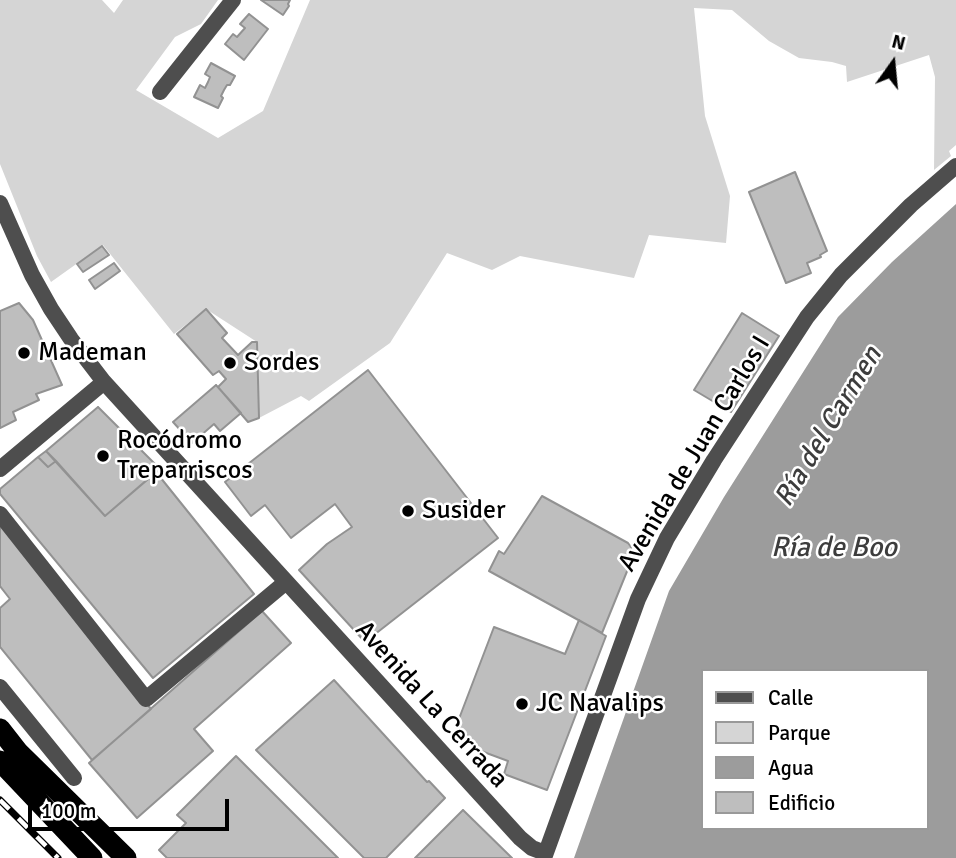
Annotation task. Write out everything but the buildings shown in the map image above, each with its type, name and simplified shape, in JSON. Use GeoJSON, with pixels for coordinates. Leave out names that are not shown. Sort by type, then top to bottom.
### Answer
{"type":"FeatureCollection","features":[{"type":"Feature","properties":{"kind":"highway"},"geometry":{"type":"LineString","coordinates":[[0,729],[18,752],[125,858]]}},
{"type":"Feature","properties":{"kind":"highway"},"geometry":{"type":"LineString","coordinates":[[0,761],[92,858]]}},
{"type":"Feature","properties":{"kind":"street"},"geometry":{"type":"LineString","coordinates":[[160,92],[233,0]]}},
{"type":"Feature","properties":{"kind":"street","name":"Avenida de Juan Carlos I"},"geometry":{"type":"LineString","coordinates":[[545,856],[638,599],[667,538],[807,317],[841,275],[911,205],[956,166]]}},
{"type":"Feature","properties":{"kind":"street","name":"Avenida La Cerrada"},"geometry":{"type":"LineString","coordinates":[[0,203],[32,275],[51,309],[104,382],[520,838],[545,856]]}},
{"type":"Feature","properties":{"kind":"street"},"geometry":{"type":"LineString","coordinates":[[0,469],[104,382]]}},
{"type":"Feature","properties":{"kind":"street"},"geometry":{"type":"LineString","coordinates":[[0,514],[146,699],[286,582]]}},
{"type":"Feature","properties":{"kind":"street"},"geometry":{"type":"LineString","coordinates":[[0,687],[75,778]]}},
{"type":"Feature","properties":{"kind":"green space"},"geometry":{"type":"Polygon","coordinates":[[[0,0],[102,0],[114,13],[123,0],[218,0],[201,24],[175,37],[136,90],[218,138],[263,111],[310,0],[956,0],[956,145],[949,151],[951,156],[934,170],[935,77],[929,55],[847,82],[846,66],[799,58],[769,41],[732,10],[694,8],[705,116],[730,196],[726,243],[649,235],[634,278],[520,256],[492,270],[447,253],[390,343],[309,401],[301,396],[259,418],[257,342],[206,309],[174,334],[103,245],[51,282],[37,256],[0,164],[0,0]]]}},
{"type":"Feature","properties":{"kind":"water","name":"Ría de Boo"},"geometry":{"type":"Polygon","coordinates":[[[956,204],[956,858],[574,858],[669,591],[724,497],[838,317],[892,262],[956,204]]]}},
{"type":"Feature","properties":{"kind":"railway"},"geometry":{"type":"LineString","coordinates":[[0,800],[58,858]]}},
{"type":"Feature","properties":{"kind":"place","name":"Mademan"},"geometry":{"type":"Point","coordinates":[24,353]}},
{"type":"Feature","properties":{"kind":"place","name":"Sordes"},"geometry":{"type":"Point","coordinates":[230,363]}},
{"type":"Feature","properties":{"kind":"place","name":"Rocódromo Treparriscos"},"geometry":{"type":"Point","coordinates":[103,456]}},
{"type":"Feature","properties":{"kind":"place","name":"Susider"},"geometry":{"type":"Point","coordinates":[408,511]}},
{"type":"Feature","properties":{"kind":"place","name":"JC Navalips"},"geometry":{"type":"Point","coordinates":[522,704]}},
{"type":"Feature","properties":{"kind":"water label","name":"Ría del Carmen"},"geometry":{"type":"Point","coordinates":[829,427]}}]}
